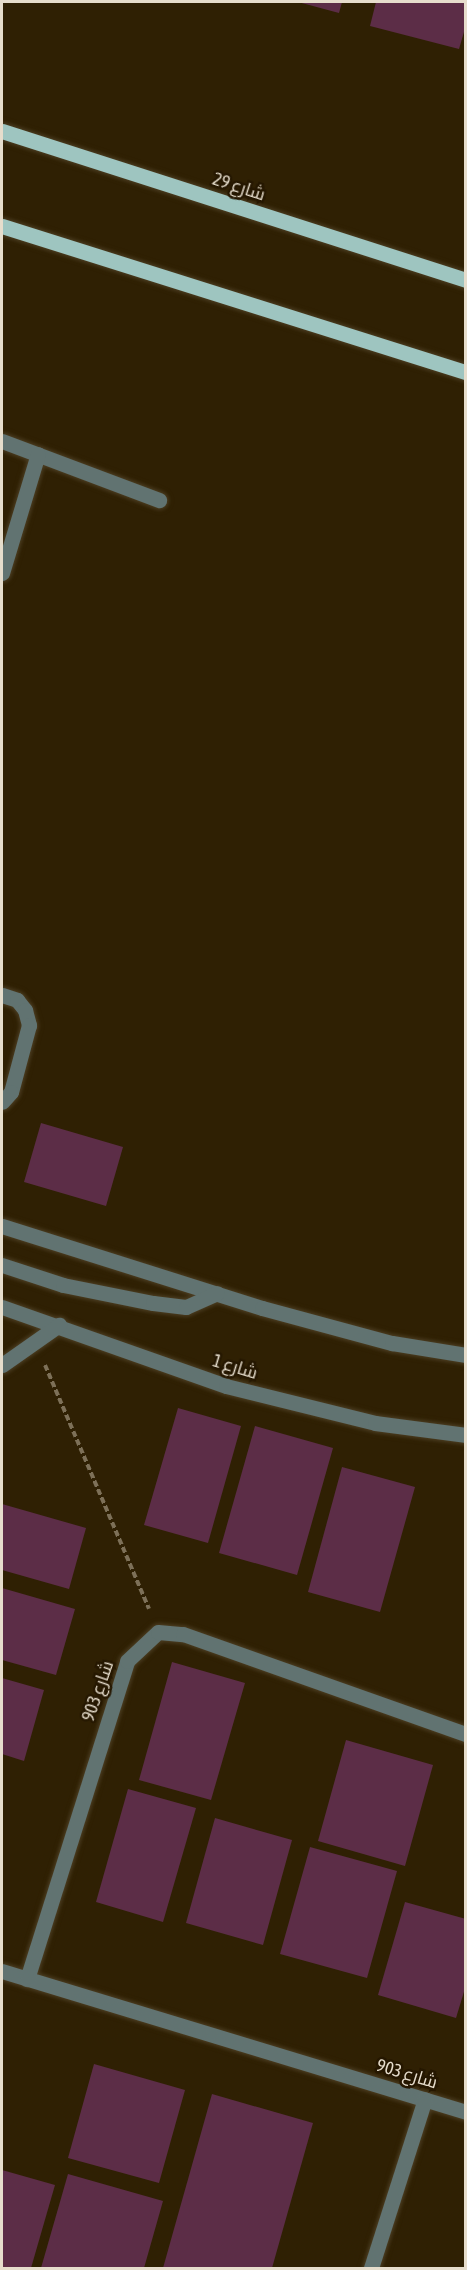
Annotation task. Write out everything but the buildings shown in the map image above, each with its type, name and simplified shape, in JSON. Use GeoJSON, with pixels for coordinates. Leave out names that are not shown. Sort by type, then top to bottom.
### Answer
{"type":"FeatureCollection","features":[{"type":"Feature","properties":{"kind":"main road","name":"شارع 29"},"geometry":{"type":"LineString","coordinates":[[2,131],[465,280]]}},
{"type":"Feature","properties":{"kind":"main road"},"geometry":{"type":"LineString","coordinates":[[2,226],[465,372]]}},
{"type":"Feature","properties":{"kind":"street"},"geometry":{"type":"LineString","coordinates":[[2,441],[159,500]]}},
{"type":"Feature","properties":{"kind":"street"},"geometry":{"type":"LineString","coordinates":[[2,573],[38,454]]}},
{"type":"Feature","properties":{"kind":"street"},"geometry":{"type":"LineString","coordinates":[[2,995],[17,1000],[25,1010],[29,1025],[11,1092],[2,1102]]}},
{"type":"Feature","properties":{"kind":"street"},"geometry":{"type":"LineString","coordinates":[[2,1226],[217,1293],[392,1343],[465,1355]]}},
{"type":"Feature","properties":{"kind":"street"},"geometry":{"type":"LineString","coordinates":[[2,1265],[63,1285],[153,1303],[186,1307],[217,1293]]}},
{"type":"Feature","properties":{"kind":"street","name":"شارع 1"},"geometry":{"type":"LineString","coordinates":[[2,1307],[59,1325],[225,1386],[375,1423],[465,1435]]}},
{"type":"Feature","properties":{"kind":"street"},"geometry":{"type":"LineString","coordinates":[[2,1365],[59,1325]]}},
{"type":"Feature","properties":{"kind":"street"},"geometry":{"type":"LineString","coordinates":[[158,1632],[183,1634],[465,1734]]}},
{"type":"Feature","properties":{"kind":"street","name":"شارع 903"},"geometry":{"type":"LineString","coordinates":[[27,1979],[128,1661],[158,1632]]}},
{"type":"Feature","properties":{"kind":"street","name":"شارع 903"},"geometry":{"type":"LineString","coordinates":[[2,1971],[465,2112]]}},
{"type":"Feature","properties":{"kind":"street"},"geometry":{"type":"LineString","coordinates":[[371,2268],[425,2099]]}},
{"type":"Feature","properties":{"kind":"path"},"geometry":{"type":"LineString","coordinates":[[35,1342],[158,1632]]}}]}
